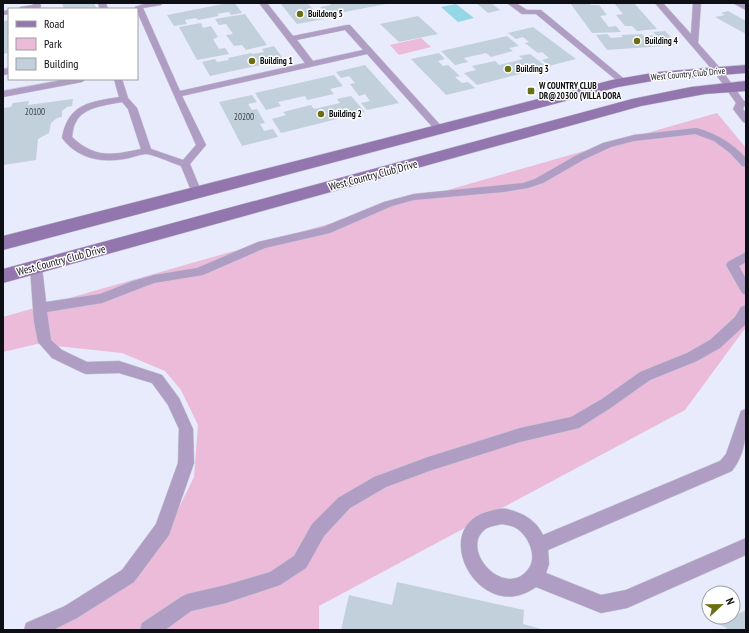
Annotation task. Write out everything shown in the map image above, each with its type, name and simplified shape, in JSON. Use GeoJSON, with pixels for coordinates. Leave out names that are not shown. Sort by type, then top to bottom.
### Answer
{"type":"FeatureCollection","features":[{"type":"Feature","properties":{"kind":"street","name":"West Country Club Drive"},"geometry":{"type":"LineString","coordinates":[[3,243],[624,82],[658,76],[746,69]]}},
{"type":"Feature","properties":{"kind":"street","name":"West Country Club Drive"},"geometry":{"type":"LineString","coordinates":[[3,276],[638,102],[679,93],[741,95]]}},
{"type":"Feature","properties":{"kind":"street"},"geometry":{"type":"LineString","coordinates":[[439,129],[460,151]]}},
{"type":"Feature","properties":{"kind":"street"},"geometry":{"type":"LineString","coordinates":[[197,193],[208,220]]}},
{"type":"Feature","properties":{"kind":"lane"},"geometry":{"type":"LineString","coordinates":[[30,8],[37,7],[36,3]]}},
{"type":"Feature","properties":{"kind":"lane"},"geometry":{"type":"LineString","coordinates":[[158,3],[139,7],[201,145],[185,164]]}},
{"type":"Feature","properties":{"kind":"lane"},"geometry":{"type":"LineString","coordinates":[[263,3],[311,64]]}},
{"type":"Feature","properties":{"kind":"lane"},"geometry":{"type":"LineString","coordinates":[[511,3],[524,12],[538,12],[624,82]]}},
{"type":"Feature","properties":{"kind":"lane"},"geometry":{"type":"LineString","coordinates":[[538,3],[544,7],[538,12]]}},
{"type":"Feature","properties":{"kind":"lane"},"geometry":{"type":"LineString","coordinates":[[659,3],[685,17],[694,42],[718,71],[741,95],[738,109],[746,120]]}},
{"type":"Feature","properties":{"kind":"lane"},"geometry":{"type":"LineString","coordinates":[[685,17],[697,3]]}},
{"type":"Feature","properties":{"kind":"lane"},"geometry":{"type":"LineString","coordinates":[[737,3],[746,8]]}},
{"type":"Feature","properties":{"kind":"lane"},"geometry":{"type":"LineString","coordinates":[[685,17],[694,42]]}},
{"type":"Feature","properties":{"kind":"lane"},"geometry":{"type":"LineString","coordinates":[[291,38],[347,27],[439,129]]}},
{"type":"Feature","properties":{"kind":"lane"},"geometry":{"type":"LineString","coordinates":[[177,94],[369,51]]}},
{"type":"Feature","properties":{"kind":"lane"},"geometry":{"type":"LineString","coordinates":[[3,94],[77,80]]}},
{"type":"Feature","properties":{"kind":"lane"},"geometry":{"type":"LineString","coordinates":[[118,80],[124,99],[132,108],[146,151]]}},
{"type":"Feature","properties":{"kind":"lane"},"geometry":{"type":"LineString","coordinates":[[124,99],[100,104],[81,111],[71,120],[67,138],[77,149],[96,156],[114,158],[146,151],[185,164],[197,193]]}},
{"type":"Feature","properties":{"kind":"lane"},"geometry":{"type":"LineString","coordinates":[[40,308],[102,298],[154,279],[200,272],[262,245],[326,230],[388,204],[414,197],[502,190],[524,186],[539,181],[578,158],[608,145],[634,138],[696,131],[717,139],[734,151],[746,164]]}},
{"type":"Feature","properties":{"kind":"lane"},"geometry":{"type":"LineString","coordinates":[[746,256],[732,265],[746,290]]}},
{"type":"Feature","properties":{"kind":"lane"},"geometry":{"type":"LineString","coordinates":[[33,630],[70,612],[128,576],[163,529],[186,463],[186,429],[174,402],[157,379],[119,367],[86,368],[56,354],[46,342],[41,322],[36,267]]}},
{"type":"Feature","properties":{"kind":"lane"},"geometry":{"type":"LineString","coordinates":[[149,630],[187,603],[226,594],[274,579],[300,562],[318,530],[344,504],[380,482],[428,464],[520,435],[574,423],[607,404],[645,376],[692,357],[715,344],[740,321],[746,310]]}},
{"type":"Feature","properties":{"kind":"lane"},"geometry":{"type":"LineString","coordinates":[[539,545],[726,466],[733,457],[746,415]]}},
{"type":"Feature","properties":{"kind":"lane"},"geometry":{"type":"LineString","coordinates":[[502,516],[514,518],[525,525],[534,534],[539,545],[541,556],[539,568],[534,577],[525,584],[514,588],[502,587],[480,575],[473,565],[469,553],[469,541],[473,530],[480,522],[491,517],[502,516]]}},
{"type":"Feature","properties":{"kind":"lane"},"geometry":{"type":"LineString","coordinates":[[534,577],[601,604],[627,599],[746,546]]}},
{"type":"Feature","properties":{"kind":"green space"},"geometry":{"type":"Polygon","coordinates":[[[421,38],[431,47],[399,55],[390,45],[421,38]]]}},
{"type":"Feature","properties":{"kind":"green space"},"geometry":{"type":"Polygon","coordinates":[[[717,113],[746,148],[746,327],[685,410],[319,606],[319,630],[50,630],[124,581],[169,528],[194,477],[198,425],[181,390],[165,371],[122,353],[37,344],[3,352],[3,317],[717,113]]]}},
{"type":"Feature","properties":{"kind":"water"},"geometry":{"type":"Polygon","coordinates":[[[456,4],[474,18],[458,22],[441,7],[456,4]]]}},
{"type":"Feature","properties":{"kind":"building"},"geometry":{"type":"Polygon","coordinates":[[[62,3],[94,3],[96,8],[64,8],[62,3]]]}},
{"type":"Feature","properties":{"kind":"building"},"geometry":{"type":"Polygon","coordinates":[[[228,3],[235,3],[242,13],[231,15],[229,12],[217,14],[219,16],[198,20],[196,18],[185,20],[187,24],[174,26],[167,15],[228,3]]]}},
{"type":"Feature","properties":{"kind":"building","name":"Buildong 5"},"geometry":{"type":"Polygon","coordinates":[[[280,3],[307,3],[313,9],[309,10],[313,15],[319,13],[324,19],[297,24],[280,3]]]}},
{"type":"Feature","properties":{"kind":"building","name":"Buildong 5"},"geometry":{"type":"Polygon","coordinates":[[[329,3],[386,4],[328,15],[320,7],[331,5],[329,3]]]}},
{"type":"Feature","properties":{"kind":"building"},"geometry":{"type":"Polygon","coordinates":[[[476,3],[491,3],[500,10],[488,13],[476,3]]]}},
{"type":"Feature","properties":{"kind":"building","name":"Building 4"},"geometry":{"type":"Polygon","coordinates":[[[570,3],[590,3],[591,5],[599,5],[607,15],[600,16],[609,27],[616,26],[621,32],[592,33],[570,3]]]}},
{"type":"Feature","properties":{"kind":"building","name":"Building 4"},"geometry":{"type":"Polygon","coordinates":[[[614,3],[634,3],[657,29],[637,31],[632,26],[625,26],[616,15],[623,14],[614,3]]]}},
{"type":"Feature","properties":{"kind":"building"},"geometry":{"type":"Polygon","coordinates":[[[728,11],[746,21],[746,34],[715,17],[725,15],[721,13],[728,11]]]}},
{"type":"Feature","properties":{"kind":"building","name":"Building 1"},"geometry":{"type":"Polygon","coordinates":[[[245,14],[267,45],[246,50],[242,45],[234,46],[226,35],[233,34],[226,24],[219,25],[215,19],[245,14]]]}},
{"type":"Feature","properties":{"kind":"building"},"geometry":{"type":"Polygon","coordinates":[[[418,16],[438,34],[399,42],[380,24],[418,16]]]}},
{"type":"Feature","properties":{"kind":"building"},"geometry":{"type":"Polygon","coordinates":[[[8,20],[8,53],[3,54],[3,21],[8,20]]]}},
{"type":"Feature","properties":{"kind":"building","name":"Building 1"},"geometry":{"type":"Polygon","coordinates":[[[201,23],[203,28],[211,26],[218,37],[213,39],[219,49],[225,48],[229,54],[197,60],[179,27],[201,23]]]}},
{"type":"Feature","properties":{"kind":"building","name":"Building 3"},"geometry":{"type":"Polygon","coordinates":[[[533,27],[576,59],[549,66],[542,60],[549,58],[542,52],[538,53],[525,43],[529,42],[523,37],[516,39],[508,33],[533,27]]]}},
{"type":"Feature","properties":{"kind":"building","name":"Building 4"},"geometry":{"type":"Polygon","coordinates":[[[665,31],[678,45],[607,50],[596,35],[607,34],[611,38],[623,37],[621,35],[656,35],[653,32],[665,31]]]}},
{"type":"Feature","properties":{"kind":"building","name":"Building 3"},"geometry":{"type":"Polygon","coordinates":[[[507,36],[519,46],[509,48],[513,51],[491,57],[486,53],[464,58],[468,62],[455,65],[441,51],[507,36]]]}},
{"type":"Feature","properties":{"kind":"building","name":"Building 1"},"geometry":{"type":"Polygon","coordinates":[[[274,46],[284,60],[210,76],[202,62],[215,59],[217,62],[229,60],[228,58],[264,52],[262,49],[274,46]]]}},
{"type":"Feature","properties":{"kind":"building"},"geometry":{"type":"Polygon","coordinates":[[[439,53],[445,59],[438,61],[443,66],[448,65],[460,76],[455,77],[462,83],[468,82],[475,88],[446,95],[411,59],[439,53]]]}},
{"type":"Feature","properties":{"kind":"building","name":"Building 3"},"geometry":{"type":"Polygon","coordinates":[[[530,54],[547,67],[477,85],[464,73],[476,70],[472,66],[495,61],[499,65],[523,59],[519,56],[530,54]]]}},
{"type":"Feature","properties":{"kind":"building","name":"Building 2"},"geometry":{"type":"Polygon","coordinates":[[[365,65],[399,103],[367,110],[361,103],[370,101],[365,94],[359,96],[350,84],[355,83],[349,76],[341,78],[336,72],[365,65]]]}},
{"type":"Feature","properties":{"kind":"building","name":"Building 2"},"geometry":{"type":"Polygon","coordinates":[[[334,75],[343,86],[330,89],[334,94],[307,100],[305,96],[278,102],[281,106],[266,110],[255,93],[334,75]]]}},
{"type":"Feature","properties":{"kind":"building"},"geometry":{"type":"Polygon","coordinates":[[[252,95],[257,102],[248,104],[252,110],[257,109],[265,123],[260,124],[264,131],[273,129],[278,137],[242,146],[219,102],[252,95]]]}},
{"type":"Feature","properties":{"kind":"building","name":"Building 2"},"geometry":{"type":"Polygon","coordinates":[[[351,96],[365,112],[281,133],[272,119],[286,115],[283,112],[311,105],[314,109],[340,103],[337,99],[351,96]]]}},
{"type":"Feature","properties":{"kind":"building"},"geometry":{"type":"Polygon","coordinates":[[[73,99],[72,106],[67,107],[62,111],[62,117],[57,118],[51,123],[49,133],[38,139],[36,160],[3,165],[3,108],[11,107],[13,103],[29,101],[28,105],[73,99]]]}},
{"type":"Feature","properties":{"kind":"building"},"geometry":{"type":"Polygon","coordinates":[[[397,582],[524,610],[523,624],[545,630],[341,630],[349,595],[392,605],[397,582]]]}},
{"type":"Feature","properties":{"kind":"building"},"geometry":{"type":"Polygon","coordinates":[[[746,610],[746,630],[726,630],[727,628],[720,625],[741,625],[741,612],[746,610]]]}},
{"type":"Feature","properties":{"kind":"place","name":"Buildong 5"},"geometry":{"type":"Point","coordinates":[300,14]}},
{"type":"Feature","properties":{"kind":"place","name":"Building 4"},"geometry":{"type":"Point","coordinates":[637,41]}},
{"type":"Feature","properties":{"kind":"place","name":"Building 1"},"geometry":{"type":"Point","coordinates":[252,61]}},
{"type":"Feature","properties":{"kind":"place","name":"Building 3"},"geometry":{"type":"Point","coordinates":[508,69]}},
{"type":"Feature","properties":{"kind":"place","name":"W COUNTRY CLUB DR@20300 (VILLA DORA"},"geometry":{"type":"Point","coordinates":[531,91]}},
{"type":"Feature","properties":{"kind":"place","name":"Building 2"},"geometry":{"type":"Point","coordinates":[321,114]}}]}
